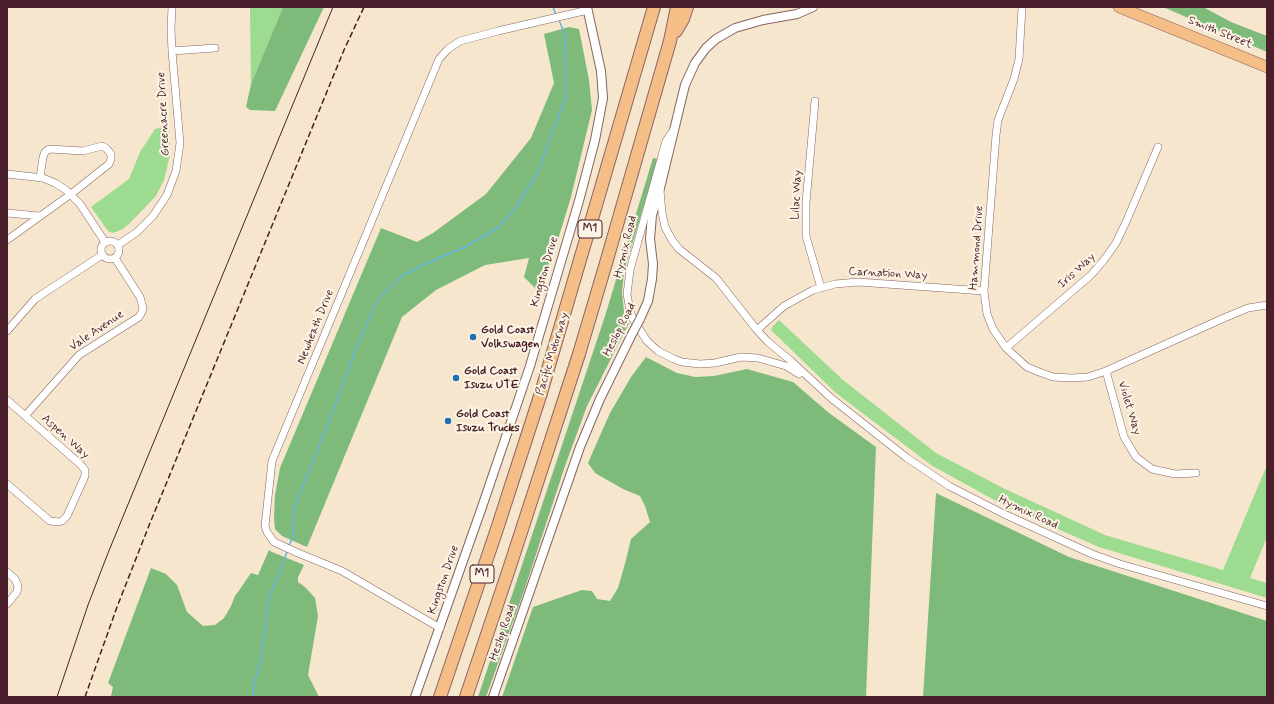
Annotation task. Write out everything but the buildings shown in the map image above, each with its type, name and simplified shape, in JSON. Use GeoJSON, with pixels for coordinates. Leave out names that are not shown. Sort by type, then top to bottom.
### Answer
{"type":"FeatureCollection","features":[{"type":"Feature","properties":{"kind":"highway","name":"Pacific Motorway"},"geometry":{"type":"LineString","coordinates":[[440,697],[541,392],[654,7]]}},
{"type":"Feature","properties":{"kind":"highway","name":"Pacific Motorway"},"geometry":{"type":"LineString","coordinates":[[466,697],[579,354],[670,41],[677,7]]}},
{"type":"Feature","properties":{"kind":"highway"},"geometry":{"type":"LineString","coordinates":[[670,41],[683,19],[687,7]]}},
{"type":"Feature","properties":{"kind":"main road","name":"Smith Street"},"geometry":{"type":"LineString","coordinates":[[1119,7],[1267,67]]}},
{"type":"Feature","properties":{"kind":"street","name":"Greenacre Drive"},"geometry":{"type":"LineString","coordinates":[[118,245],[137,232],[153,216],[167,195],[176,171],[180,143],[172,51],[172,7]]}},
{"type":"Feature","properties":{"kind":"street","name":"Heslop Road"},"geometry":{"type":"LineString","coordinates":[[783,16],[800,7]]}},
{"type":"Feature","properties":{"kind":"street","name":"Heslop Road"},"geometry":{"type":"LineString","coordinates":[[493,697],[580,447],[600,400],[648,301],[651,289],[653,264],[650,228],[685,84],[690,72],[706,48],[716,39],[735,28],[758,21],[797,14],[813,7]]}},
{"type":"Feature","properties":{"kind":"street","name":"Hammond Drive"},"geometry":{"type":"LineString","coordinates":[[1022,7],[1019,59],[1014,80],[998,120],[984,291],[987,314],[993,329],[1006,348],[1027,367],[1053,377],[1088,377],[1106,371],[1248,308],[1267,305]]}},
{"type":"Feature","properties":{"kind":"street","name":"Newheath Drive"},"geometry":{"type":"LineString","coordinates":[[440,628],[342,571],[280,545],[270,537],[265,526],[272,461],[439,59],[448,49],[460,41],[569,14],[587,8]]}},
{"type":"Feature","properties":{"kind":"street","name":"Kingston Drive"},"geometry":{"type":"LineString","coordinates":[[415,697],[530,366],[579,201],[595,140],[603,98],[602,71],[587,8]]}},
{"type":"Feature","properties":{"kind":"street"},"geometry":{"type":"LineString","coordinates":[[172,51],[215,48]]}},
{"type":"Feature","properties":{"kind":"street","name":"Lilac Way"},"geometry":{"type":"LineString","coordinates":[[815,101],[806,203],[806,236],[820,288]]}},
{"type":"Feature","properties":{"kind":"street","name":"Hymix Road"},"geometry":{"type":"LineString","coordinates":[[675,127],[666,141],[627,282],[630,311],[640,333],[646,341],[658,351],[682,362],[708,364],[741,358],[758,358],[786,366],[810,380]]}},
{"type":"Feature","properties":{"kind":"street"},"geometry":{"type":"LineString","coordinates":[[7,240],[71,194],[109,164],[111,154],[102,146],[82,151],[49,149],[45,152],[43,157],[40,178]]}},
{"type":"Feature","properties":{"kind":"street","name":"Iris Way"},"geometry":{"type":"LineString","coordinates":[[1006,348],[1091,275],[1104,260],[1116,243],[1158,147]]}},
{"type":"Feature","properties":{"kind":"street"},"geometry":{"type":"LineString","coordinates":[[7,174],[40,178],[55,183],[71,194],[85,210],[105,242]]}},
{"type":"Feature","properties":{"kind":"street","name":"Hymix Road"},"geometry":{"type":"LineString","coordinates":[[660,188],[662,213],[665,226],[672,240],[679,249],[716,278],[768,342],[831,398],[907,458],[949,486],[1004,514],[1092,554],[1120,564],[1267,606]]}},
{"type":"Feature","properties":{"kind":"street"},"geometry":{"type":"LineString","coordinates":[[7,213],[39,216]]}},
{"type":"Feature","properties":{"kind":"street"},"geometry":{"type":"LineString","coordinates":[[114,241],[118,245],[120,250],[115,258],[107,259],[102,255],[101,246],[105,242],[114,241]]}},
{"type":"Feature","properties":{"kind":"street"},"geometry":{"type":"LineString","coordinates":[[7,330],[35,299],[102,255]]}},
{"type":"Feature","properties":{"kind":"street","name":"Vale Avenue"},"geometry":{"type":"LineString","coordinates":[[25,416],[79,355],[138,317],[142,312],[143,308],[140,297],[115,258]]}},
{"type":"Feature","properties":{"kind":"street","name":"Carnation Way"},"geometry":{"type":"LineString","coordinates":[[757,330],[784,306],[813,290],[835,284],[858,282],[984,291]]}},
{"type":"Feature","properties":{"kind":"street","name":"Violet Way"},"geometry":{"type":"LineString","coordinates":[[1106,371],[1124,437],[1136,457],[1152,469],[1175,474],[1196,473]]}},
{"type":"Feature","properties":{"kind":"street","name":"Aspen Way"},"geometry":{"type":"LineString","coordinates":[[7,400],[85,470],[85,476],[67,516],[59,522],[50,521],[7,484]]}},
{"type":"Feature","properties":{"kind":"street"},"geometry":{"type":"LineString","coordinates":[[7,572],[15,579],[18,586],[17,592],[7,604]]}},
{"type":"Feature","properties":{"kind":"green space"},"geometry":{"type":"Polygon","coordinates":[[[250,7],[283,7],[251,84],[250,10],[250,7]]]}},
{"type":"Feature","properties":{"kind":"green space"},"geometry":{"type":"Polygon","coordinates":[[[283,7],[324,7],[275,111],[250,110],[246,107],[251,84],[283,7]]]}},
{"type":"Feature","properties":{"kind":"green space"},"geometry":{"type":"Polygon","coordinates":[[[1163,7],[1203,7],[1231,22],[1267,36],[1267,52],[1163,7]]]}},
{"type":"Feature","properties":{"kind":"green space"},"geometry":{"type":"Polygon","coordinates":[[[569,27],[579,29],[589,80],[592,110],[571,197],[556,246],[538,291],[524,277],[529,258],[485,265],[436,290],[402,317],[307,547],[282,536],[275,529],[274,518],[275,495],[280,468],[381,228],[417,242],[433,233],[486,194],[531,138],[554,83],[544,34],[569,27]]]}},
{"type":"Feature","properties":{"kind":"green space"},"geometry":{"type":"Polygon","coordinates":[[[168,126],[170,155],[164,180],[156,196],[123,229],[112,233],[108,231],[91,207],[129,179],[140,152],[155,129],[168,126]]]}},
{"type":"Feature","properties":{"kind":"green space"},"geometry":{"type":"Polygon","coordinates":[[[653,158],[658,159],[624,271],[622,292],[624,312],[629,323],[587,406],[486,697],[478,697],[605,316],[653,158]]]}},
{"type":"Feature","properties":{"kind":"green space"},"geometry":{"type":"Polygon","coordinates":[[[779,320],[843,380],[936,453],[1005,489],[1105,535],[1223,570],[1267,465],[1267,537],[1250,578],[1267,583],[1267,598],[1099,547],[1005,506],[931,465],[836,393],[771,330],[779,320]]]}},
{"type":"Feature","properties":{"kind":"green space"},"geometry":{"type":"Polygon","coordinates":[[[646,357],[677,373],[695,377],[714,376],[747,369],[793,382],[829,413],[876,447],[866,697],[502,697],[533,607],[582,590],[592,591],[597,599],[610,601],[618,588],[631,539],[650,522],[640,496],[623,489],[595,473],[588,463],[610,413],[631,377],[646,357]]]}},
{"type":"Feature","properties":{"kind":"green space"},"geometry":{"type":"Polygon","coordinates":[[[936,493],[1069,557],[1267,621],[1267,697],[923,697],[936,493]]]}},
{"type":"Feature","properties":{"kind":"green space"},"geometry":{"type":"Polygon","coordinates":[[[269,550],[304,565],[298,577],[298,582],[315,598],[318,616],[308,675],[319,697],[109,697],[111,696],[113,687],[108,683],[151,568],[166,574],[177,585],[187,612],[203,626],[215,625],[224,618],[235,596],[251,573],[258,575],[269,550]]]}},
{"type":"Feature","properties":{"kind":"waterway"},"geometry":{"type":"LineString","coordinates":[[553,7],[556,15]]}},
{"type":"Feature","properties":{"kind":"waterway"},"geometry":{"type":"LineString","coordinates":[[289,546],[293,536],[294,508],[330,419],[357,346],[378,299],[402,276],[425,264],[465,247],[499,227],[517,206],[538,171],[566,97],[565,35],[559,20]]}},
{"type":"Feature","properties":{"kind":"waterway"},"geometry":{"type":"LineString","coordinates":[[253,697],[253,688],[261,659],[269,598],[287,552]]}},
{"type":"Feature","properties":{"kind":"tram line"},"geometry":{"type":"LineString","coordinates":[[57,697],[88,605],[108,553],[333,7]]}},
{"type":"Feature","properties":{"kind":"railway"},"geometry":{"type":"LineString","coordinates":[[85,697],[117,607],[148,528],[344,50],[364,7]]}},
{"type":"Feature","properties":{"kind":"place","name":"Gold Coast Volkswagen"},"geometry":{"type":"Point","coordinates":[473,337]}},
{"type":"Feature","properties":{"kind":"place","name":"Gold Coast Isuzu UTE"},"geometry":{"type":"Point","coordinates":[456,378]}},
{"type":"Feature","properties":{"kind":"place","name":"Gold Coast Isuzu Trucks"},"geometry":{"type":"Point","coordinates":[448,421]}}]}
